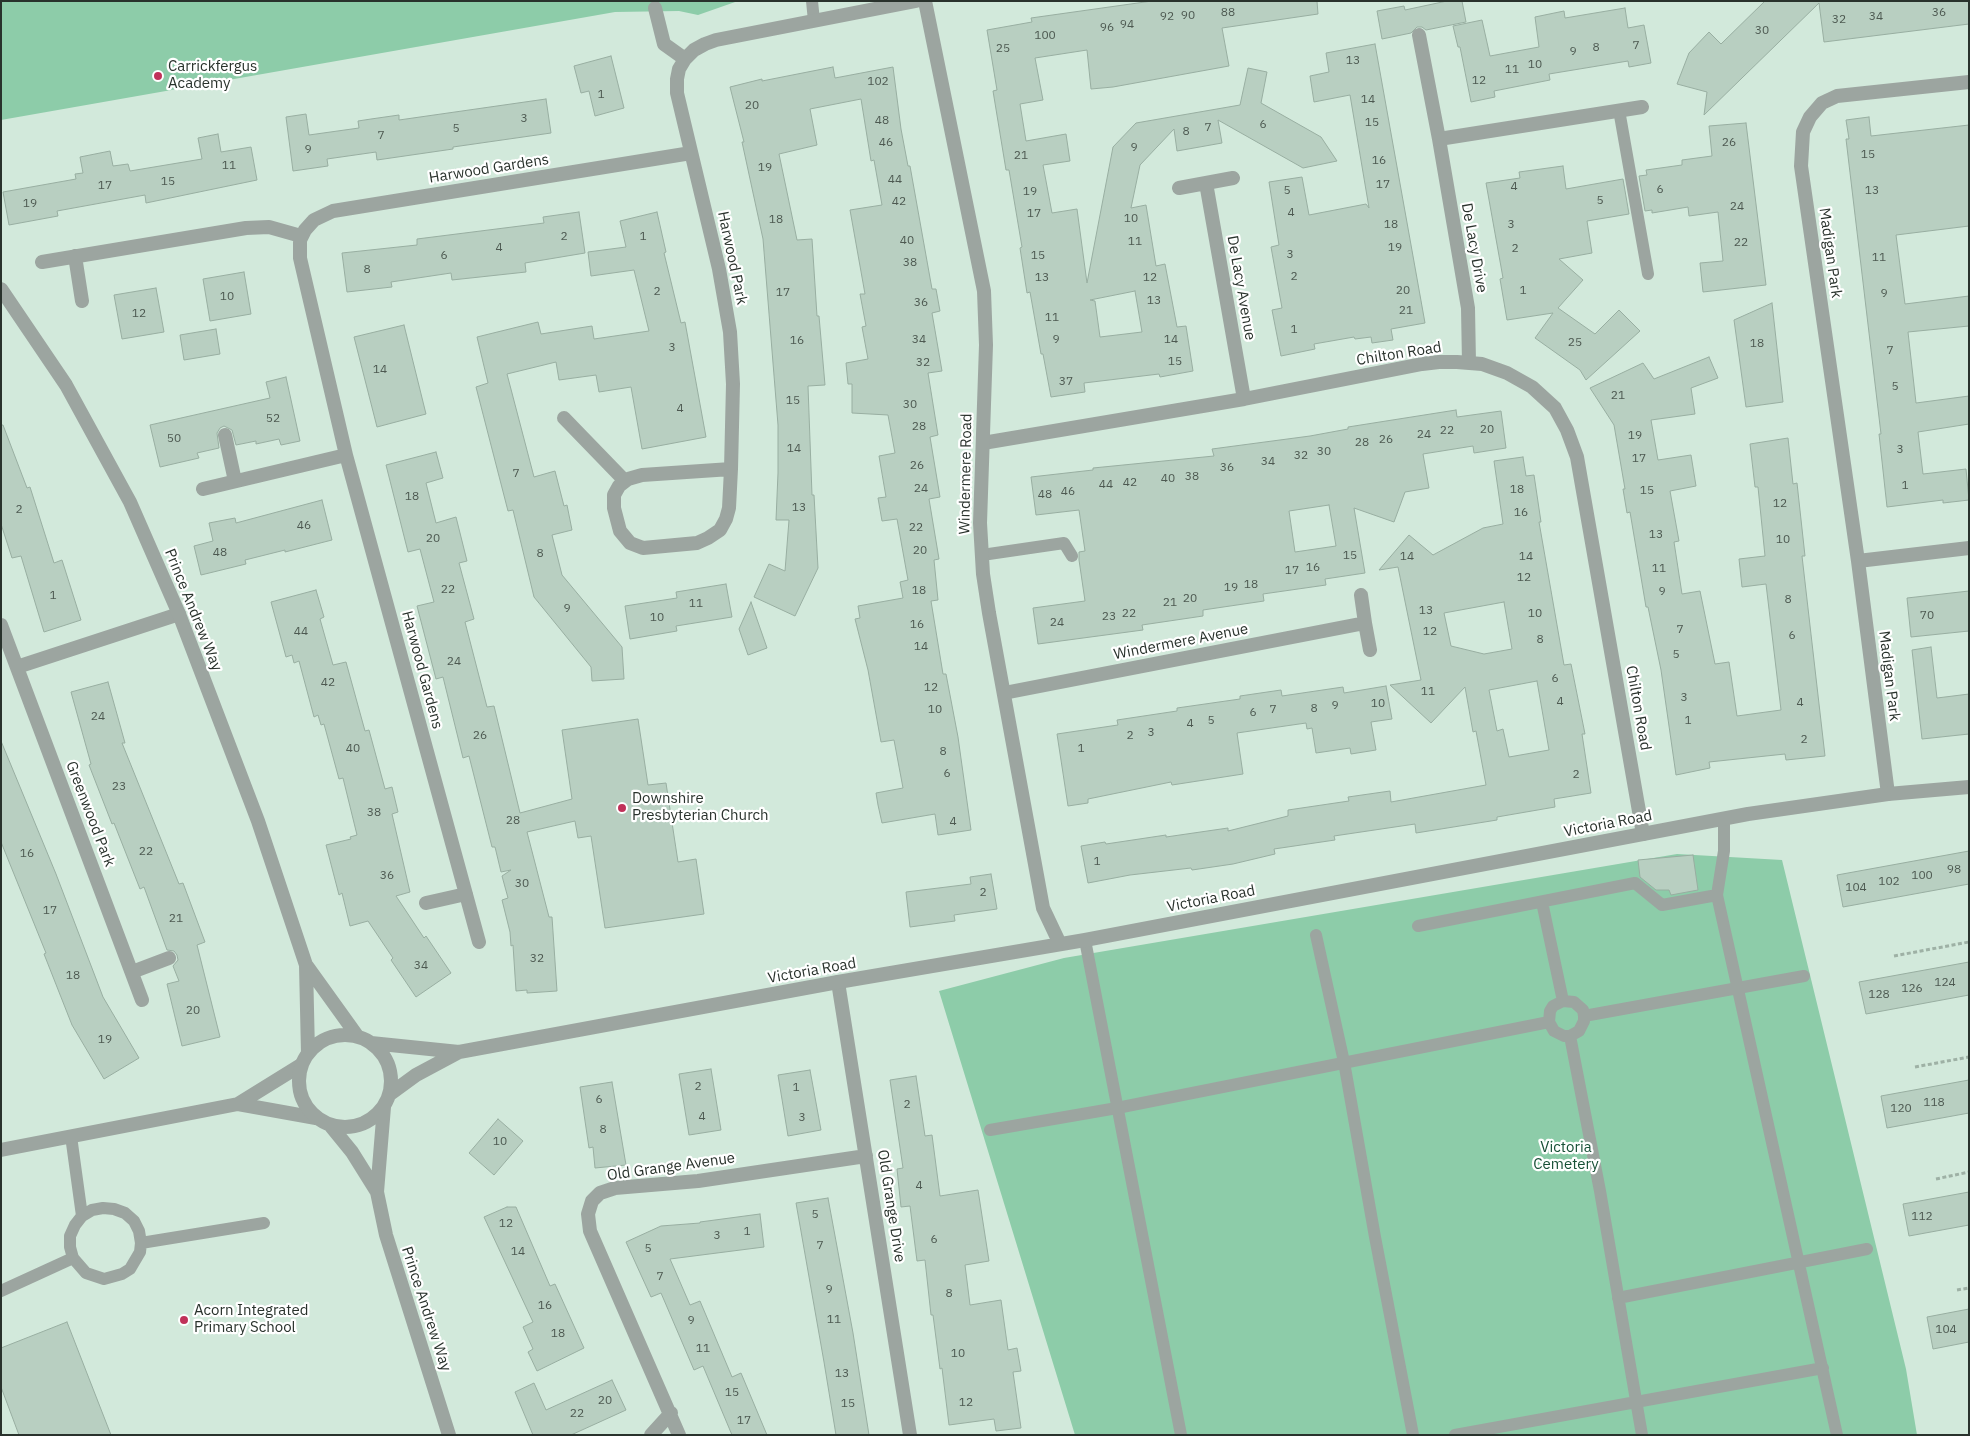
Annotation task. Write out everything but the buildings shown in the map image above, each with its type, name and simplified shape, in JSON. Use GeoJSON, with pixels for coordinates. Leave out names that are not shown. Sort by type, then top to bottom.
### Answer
{"type":"FeatureCollection","features":[{"type":"Feature","properties":{"kind":"street"},"geometry":{"type":"LineString","coordinates":[[655,8],[664,44],[685,59],[694,50],[716,40],[916,1]]}},
{"type":"Feature","properties":{"kind":"street","name":"Windermere Road"},"geometry":{"type":"LineString","coordinates":[[925,1],[984,292],[986,336],[980,523],[989,613],[1043,908],[1060,944]]}},
{"type":"Feature","properties":{"kind":"street","name":"De Lacy Drive"},"geometry":{"type":"LineString","coordinates":[[1419,35],[1468,308],[1469,362]]}},
{"type":"Feature","properties":{"kind":"street","name":"Harwood Park"},"geometry":{"type":"LineString","coordinates":[[625,481],[615,492],[613,505],[617,526],[625,539],[643,548],[689,544],[708,538],[716,533],[723,524],[729,508],[733,384],[730,332],[719,269],[677,93],[679,69],[685,59]]}},
{"type":"Feature","properties":{"kind":"street","name":"Madigan Park"},"geometry":{"type":"LineString","coordinates":[[1888,794],[1858,561],[1801,166],[1802,132],[1810,117],[1822,103],[1837,96],[1969,82]]}},
{"type":"Feature","properties":{"kind":"street"},"geometry":{"type":"LineString","coordinates":[[1439,139],[1642,107]]}},
{"type":"Feature","properties":{"kind":"street","name":"Harwood Gardens"},"geometry":{"type":"LineString","coordinates":[[479,942],[346,455],[300,258],[299,246],[301,236],[314,220],[333,211],[692,153]]}},
{"type":"Feature","properties":{"kind":"street"},"geometry":{"type":"LineString","coordinates":[[1179,188],[1233,178]]}},
{"type":"Feature","properties":{"kind":"street","name":"De Lacy Avenue"},"geometry":{"type":"LineString","coordinates":[[1206,183],[1244,399]]}},
{"type":"Feature","properties":{"kind":"street"},"geometry":{"type":"LineString","coordinates":[[42,262],[257,227],[269,227],[301,236]]}},
{"type":"Feature","properties":{"kind":"street"},"geometry":{"type":"LineString","coordinates":[[75,256],[82,301]]}},
{"type":"Feature","properties":{"kind":"street","name":"Prince Andrew Way"},"geometry":{"type":"LineString","coordinates":[[1,289],[66,385],[94,436],[130,502],[179,614],[258,821],[306,965],[305,1059]]}},
{"type":"Feature","properties":{"kind":"street","name":"Chilton Road"},"geometry":{"type":"LineString","coordinates":[[983,442],[1244,399],[1422,364],[1469,362],[1507,372],[1532,387],[1555,408],[1572,442],[1585,500],[1644,834]]}},
{"type":"Feature","properties":{"kind":"street"},"geometry":{"type":"LineString","coordinates":[[564,418],[625,481],[642,475],[731,469]]}},
{"type":"Feature","properties":{"kind":"street"},"geometry":{"type":"LineString","coordinates":[[225,435],[235,481]]}},
{"type":"Feature","properties":{"kind":"street"},"geometry":{"type":"LineString","coordinates":[[202,489],[346,455]]}},
{"type":"Feature","properties":{"kind":"street"},"geometry":{"type":"LineString","coordinates":[[1858,561],[1969,548]]}},
{"type":"Feature","properties":{"kind":"street"},"geometry":{"type":"LineString","coordinates":[[1361,595],[1370,650]]}},
{"type":"Feature","properties":{"kind":"street"},"geometry":{"type":"LineString","coordinates":[[17,667],[179,614]]}},
{"type":"Feature","properties":{"kind":"street","name":"Windermere Avenue"},"geometry":{"type":"LineString","coordinates":[[1004,693],[1365,622]]}},
{"type":"Feature","properties":{"kind":"street","name":"Greenwood Park"},"geometry":{"type":"LineString","coordinates":[[1,625],[142,1000]]}},
{"type":"Feature","properties":{"kind":"street","name":"Victoria Road"},"geometry":{"type":"LineString","coordinates":[[390,1094],[416,1075],[460,1052],[838,982],[1085,940],[1724,818],[1888,794],[1969,787]]}},
{"type":"Feature","properties":{"kind":"street"},"geometry":{"type":"LineString","coordinates":[[426,903],[466,894]]}},
{"type":"Feature","properties":{"kind":"street"},"geometry":{"type":"LineString","coordinates":[[132,972],[169,958]]}},
{"type":"Feature","properties":{"kind":"street","name":"Prince Andrew Way"},"geometry":{"type":"LineString","coordinates":[[306,965],[365,1040]]}},
{"type":"Feature","properties":{"kind":"street","name":"Old Grange Drive"},"geometry":{"type":"LineString","coordinates":[[838,982],[910,1435]]}},
{"type":"Feature","properties":{"kind":"street"},"geometry":{"type":"LineString","coordinates":[[1,1150],[238,1104],[316,1118],[330,1125],[346,1128],[361,1125],[374,1118],[384,1107],[390,1094],[391,1079],[388,1065],[382,1053],[365,1040],[344,1035],[330,1037],[318,1043],[305,1059],[238,1104]]}},
{"type":"Feature","properties":{"kind":"street","name":"Victoria Road"},"geometry":{"type":"LineString","coordinates":[[365,1040],[460,1052]]}},
{"type":"Feature","properties":{"kind":"street"},"geometry":{"type":"LineString","coordinates":[[305,1059],[299,1078],[300,1092],[305,1106],[316,1118]]}},
{"type":"Feature","properties":{"kind":"street","name":"Prince Andrew Way"},"geometry":{"type":"LineString","coordinates":[[384,1107],[377,1192],[386,1235],[449,1435]]}},
{"type":"Feature","properties":{"kind":"street","name":"Prince Andrew Way"},"geometry":{"type":"LineString","coordinates":[[330,1125],[352,1152],[377,1192]]}},
{"type":"Feature","properties":{"kind":"street","name":"Old Grange Avenue"},"geometry":{"type":"LineString","coordinates":[[679,1435],[590,1231],[588,1214],[592,1201],[600,1193],[611,1188],[698,1181],[866,1156]]}},
{"type":"Feature","properties":{"kind":"street"},"geometry":{"type":"LineString","coordinates":[[651,1435],[670,1413]]}},
{"type":"Feature","properties":{"kind":"lane"},"geometry":{"type":"LineString","coordinates":[[812,1],[814,21]]}},
{"type":"Feature","properties":{"kind":"lane"},"geometry":{"type":"LineString","coordinates":[[1619,110],[1648,274]]}},
{"type":"Feature","properties":{"kind":"lane"},"geometry":{"type":"LineString","coordinates":[[982,555],[1064,543],[1072,556]]}},
{"type":"Feature","properties":{"kind":"lane"},"geometry":{"type":"LineString","coordinates":[[1724,818],[1724,851],[1717,895],[1837,1435]]}},
{"type":"Feature","properties":{"kind":"lane"},"geometry":{"type":"LineString","coordinates":[[1418,926],[1635,884],[1662,904],[1717,895]]}},
{"type":"Feature","properties":{"kind":"lane"},"geometry":{"type":"LineString","coordinates":[[1542,902],[1563,1001]]}},
{"type":"Feature","properties":{"kind":"lane"},"geometry":{"type":"LineString","coordinates":[[1316,935],[1344,1062],[1413,1435]]}},
{"type":"Feature","properties":{"kind":"lane"},"geometry":{"type":"LineString","coordinates":[[1085,940],[1181,1435]]}},
{"type":"Feature","properties":{"kind":"lane"},"geometry":{"type":"LineString","coordinates":[[1584,1016],[1804,976]]}},
{"type":"Feature","properties":{"kind":"lane"},"geometry":{"type":"LineString","coordinates":[[1563,1001],[1574,1002],[1582,1010],[1584,1016],[1584,1021],[1579,1031],[1570,1036],[1554,1031],[1549,1022],[1550,1011],[1553,1006],[1563,1001]]}},
{"type":"Feature","properties":{"kind":"lane"},"geometry":{"type":"LineString","coordinates":[[990,1130],[1118,1108],[1549,1022]]}},
{"type":"Feature","properties":{"kind":"lane"},"geometry":{"type":"LineString","coordinates":[[1570,1036],[1600,1191],[1642,1435]]}},
{"type":"Feature","properties":{"kind":"lane"},"geometry":{"type":"LineString","coordinates":[[71,1136],[82,1216]]}},
{"type":"Feature","properties":{"kind":"lane"},"geometry":{"type":"LineString","coordinates":[[103,1208],[114,1208],[125,1213],[136,1226],[141,1243],[136,1261],[130,1269],[113,1278],[104,1279],[86,1273],[73,1258],[70,1247],[70,1236],[82,1216],[92,1210],[103,1208]]}},
{"type":"Feature","properties":{"kind":"lane"},"geometry":{"type":"LineString","coordinates":[[141,1243],[264,1223]]}},
{"type":"Feature","properties":{"kind":"lane"},"geometry":{"type":"LineString","coordinates":[[1618,1298],[1867,1249]]}},
{"type":"Feature","properties":{"kind":"lane"},"geometry":{"type":"LineString","coordinates":[[1,1291],[73,1258]]}},
{"type":"Feature","properties":{"kind":"lane"},"geometry":{"type":"LineString","coordinates":[[1455,1435],[1823,1368]]}},
{"type":"Feature","properties":{"kind":"path"},"geometry":{"type":"LineString","coordinates":[[1894,956],[1969,942]]}},
{"type":"Feature","properties":{"kind":"path"},"geometry":{"type":"LineString","coordinates":[[1915,1067],[1969,1057]]}},
{"type":"Feature","properties":{"kind":"path"},"geometry":{"type":"LineString","coordinates":[[1936,1179],[1969,1172]]}},
{"type":"Feature","properties":{"kind":"path"},"geometry":{"type":"LineString","coordinates":[[1957,1290],[1969,1288]]}},
{"type":"Feature","properties":{"kind":"green space","name":"Carrickfergus Academy"},"geometry":{"type":"Polygon","coordinates":[[[1,1],[738,1],[698,15],[679,11],[615,12],[1,120],[1,1]]]}},
{"type":"Feature","properties":{"kind":"green space","name":"Victoria Cemetery"},"geometry":{"type":"Polygon","coordinates":[[[1677,854],[1782,860],[1906,1369],[1917,1435],[1075,1435],[939,991],[1064,958],[1677,854]]]}},
{"type":"Feature","properties":{"kind":"place","name":"Carrickfergus Academy"},"geometry":{"type":"Point","coordinates":[158,76]}},
{"type":"Feature","properties":{"kind":"place","name":"Downshire Presbyterian Church"},"geometry":{"type":"Point","coordinates":[622,808]}},
{"type":"Feature","properties":{"kind":"place","name":"Acorn Integrated Primary School"},"geometry":{"type":"Point","coordinates":[184,1320]}}]}
